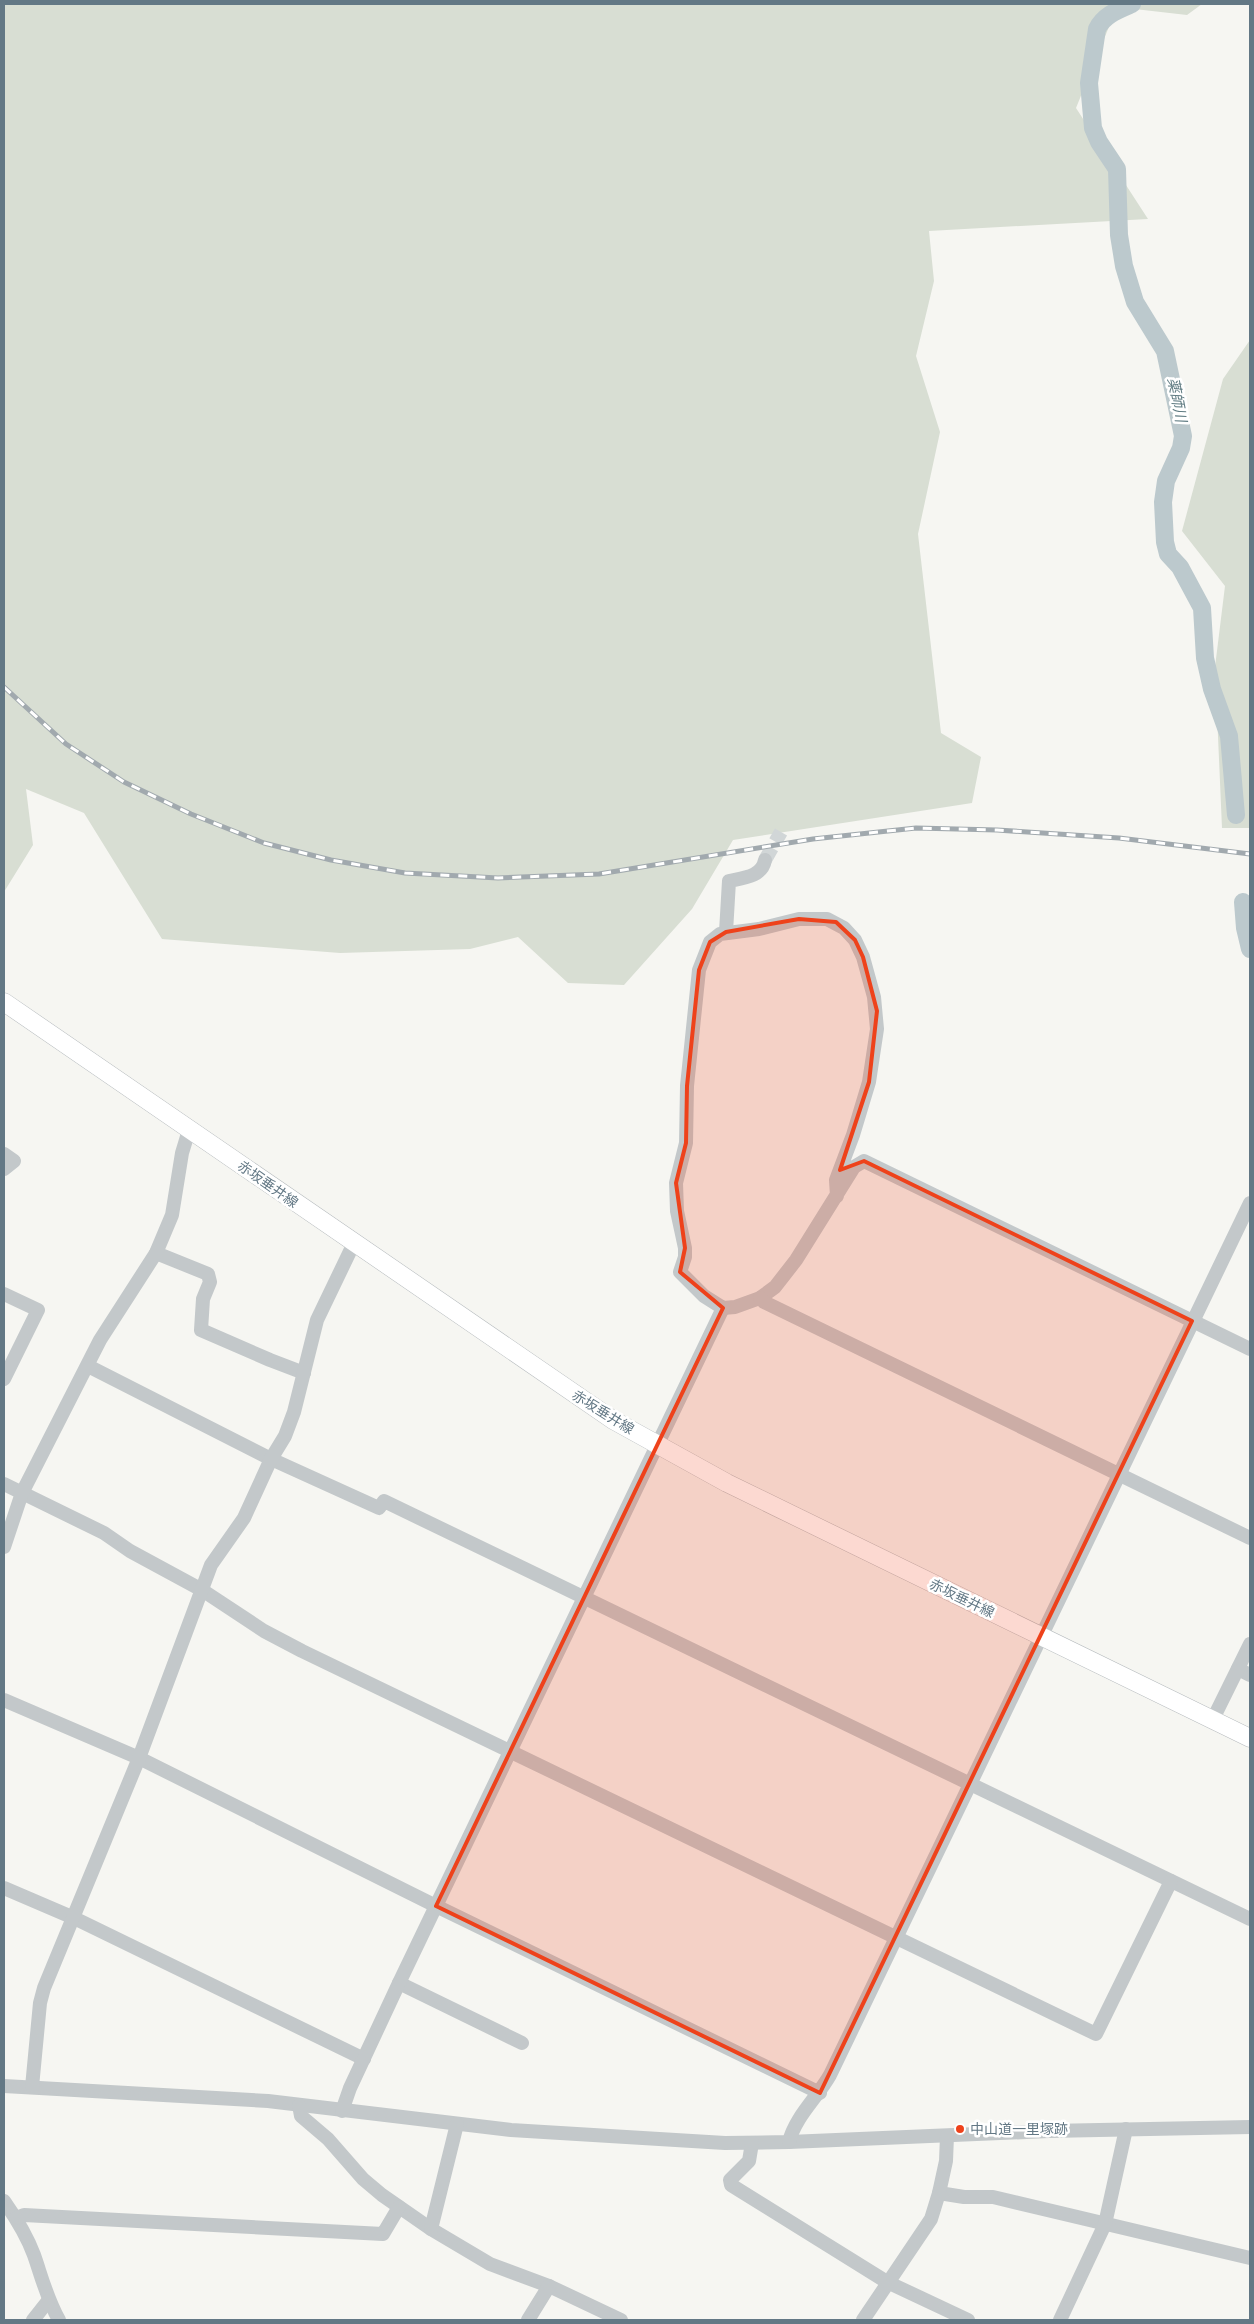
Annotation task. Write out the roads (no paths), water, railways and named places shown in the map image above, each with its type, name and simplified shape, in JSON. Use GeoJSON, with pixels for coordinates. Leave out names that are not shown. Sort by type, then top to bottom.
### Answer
{"type":"FeatureCollection","features":[{"type":"Feature","properties":{"kind":"main road","name":"赤坂垂井線"},"geometry":{"type":"LineString","coordinates":[[4,1002],[549,1378],[613,1420],[727,1483],[1250,1738]]}},
{"type":"Feature","properties":{"kind":"street"},"geometry":{"type":"LineString","coordinates":[[726,932],[729,882],[758,872],[764,866],[765,860]]}},
{"type":"Feature","properties":{"kind":"street"},"geometry":{"type":"LineString","coordinates":[[838,1196],[836,1180],[853,1135],[869,1082],[877,1029],[874,997],[863,957],[855,940],[844,928],[827,919],[800,919],[758,929],[720,934],[710,942],[699,970],[686,1086],[686,1143],[676,1183],[677,1211],[685,1248],[685,1257],[680,1272],[704,1296],[723,1308],[735,1307],[760,1298],[775,1286],[796,1260],[838,1196],[854,1167],[864,1161],[1250,1349]]}},
{"type":"Feature","properties":{"kind":"street"},"geometry":{"type":"LineString","coordinates":[[4,1547],[22,1493],[100,1340],[156,1253],[172,1215],[182,1153],[189,1130]]}},
{"type":"Feature","properties":{"kind":"street"},"geometry":{"type":"LineString","coordinates":[[4,1154],[14,1161],[4,1169]]}},
{"type":"Feature","properties":{"kind":"street"},"geometry":{"type":"LineString","coordinates":[[789,2142],[792,2131],[809,2105],[820,2093],[971,1785],[1118,1474],[1250,1203]]}},
{"type":"Feature","properties":{"kind":"street"},"geometry":{"type":"LineString","coordinates":[[32,2087],[40,2003],[44,1988],[139,1758],[212,1565],[244,1518],[271,1459],[285,1436],[294,1412],[317,1320],[354,1243]]}},
{"type":"Feature","properties":{"kind":"street"},"geometry":{"type":"LineString","coordinates":[[156,1253],[208,1274],[210,1282],[203,1299],[201,1330],[304,1373]]}},
{"type":"Feature","properties":{"kind":"street"},"geometry":{"type":"LineString","coordinates":[[4,1294],[38,1310],[4,1379]]}},
{"type":"Feature","properties":{"kind":"street"},"geometry":{"type":"LineString","coordinates":[[760,1298],[1250,1538]]}},
{"type":"Feature","properties":{"kind":"street"},"geometry":{"type":"LineString","coordinates":[[342,2111],[343,2103],[399,1983],[586,1598],[723,1308]]}},
{"type":"Feature","properties":{"kind":"street"},"geometry":{"type":"LineString","coordinates":[[88,1366],[271,1459],[379,1508],[384,1501],[1250,1919]]}},
{"type":"Feature","properties":{"kind":"street"},"geometry":{"type":"LineString","coordinates":[[4,1484],[104,1533],[130,1551],[202,1590],[272,1635],[1096,2034],[1171,1881]]}},
{"type":"Feature","properties":{"kind":"street"},"geometry":{"type":"LineString","coordinates":[[1213,1719],[1244,1672],[1250,1644]]}},
{"type":"Feature","properties":{"kind":"street"},"geometry":{"type":"LineString","coordinates":[[4,1700],[139,1758],[436,1906],[820,2093]]}},
{"type":"Feature","properties":{"kind":"street"},"geometry":{"type":"LineString","coordinates":[[4,1888],[74,1918],[364,2059]]}},
{"type":"Feature","properties":{"kind":"street"},"geometry":{"type":"LineString","coordinates":[[399,1983],[522,2043]]}},
{"type":"Feature","properties":{"kind":"street"},"geometry":{"type":"LineString","coordinates":[[4,2086],[206,2096],[538,2132],[752,2143],[947,2136],[973,2133],[1250,2127]]}},
{"type":"Feature","properties":{"kind":"street"},"geometry":{"type":"LineString","coordinates":[[299,2105],[301,2116],[328,2138],[364,2179],[399,2207],[431,2229],[490,2264],[549,2286],[621,2320]]}},
{"type":"Feature","properties":{"kind":"street"},"geometry":{"type":"LineString","coordinates":[[431,2229],[458,2124]]}},
{"type":"Feature","properties":{"kind":"street"},"geometry":{"type":"LineString","coordinates":[[1060,2320],[1105,2224],[1126,2129]]}},
{"type":"Feature","properties":{"kind":"street"},"geometry":{"type":"LineString","coordinates":[[863,2320],[931,2219],[940,2193],[946,2160],[947,2136]]}},
{"type":"Feature","properties":{"kind":"street"},"geometry":{"type":"LineString","coordinates":[[752,2143],[749,2161],[730,2180],[731,2184],[887,2282],[968,2320]]}},
{"type":"Feature","properties":{"kind":"street"},"geometry":{"type":"LineString","coordinates":[[940,2193],[964,2198],[993,2197],[1250,2258]]}},
{"type":"Feature","properties":{"kind":"street"},"geometry":{"type":"LineString","coordinates":[[4,2202],[16,2218],[34,2255],[48,2301],[59,2320]]}},
{"type":"Feature","properties":{"kind":"street"},"geometry":{"type":"LineString","coordinates":[[16,2218],[24,2215],[383,2234],[399,2207]]}},
{"type":"Feature","properties":{"kind":"street"},"geometry":{"type":"LineString","coordinates":[[528,2320],[549,2286]]}},
{"type":"Feature","properties":{"kind":"street"},"geometry":{"type":"LineString","coordinates":[[33,2320],[48,2301]]}},
{"type":"Feature","properties":{"kind":"waterway","name":"薬師川"},"geometry":{"type":"LineString","coordinates":[[1132,4],[1107,17],[1097,29],[1089,83],[1093,128],[1099,142],[1117,169],[1119,235],[1124,266],[1135,302],[1165,351],[1183,436],[1181,448],[1166,481],[1163,502],[1165,542],[1168,554],[1180,567],[1202,608],[1205,658],[1212,689],[1229,736],[1236,815]]}},
{"type":"Feature","properties":{"kind":"waterway","name":"薬師川"},"geometry":{"type":"LineString","coordinates":[[1243,902],[1245,928],[1250,949]]}},
{"type":"Feature","properties":{"kind":"tunnel"},"geometry":{"type":"LineString","coordinates":[[765,860],[781,832]]}},
{"type":"Feature","properties":{"kind":"railway"},"geometry":{"type":"LineString","coordinates":[[4,687],[66,744],[124,782],[191,814],[264,843],[331,860],[405,873],[498,878],[599,874],[813,839],[916,828],[997,830],[1119,838],[1250,854]]}},
{"type":"Feature","properties":{"kind":"place","name":"中山道一里塚跡"},"geometry":{"type":"Point","coordinates":[960,2129]}}]}
